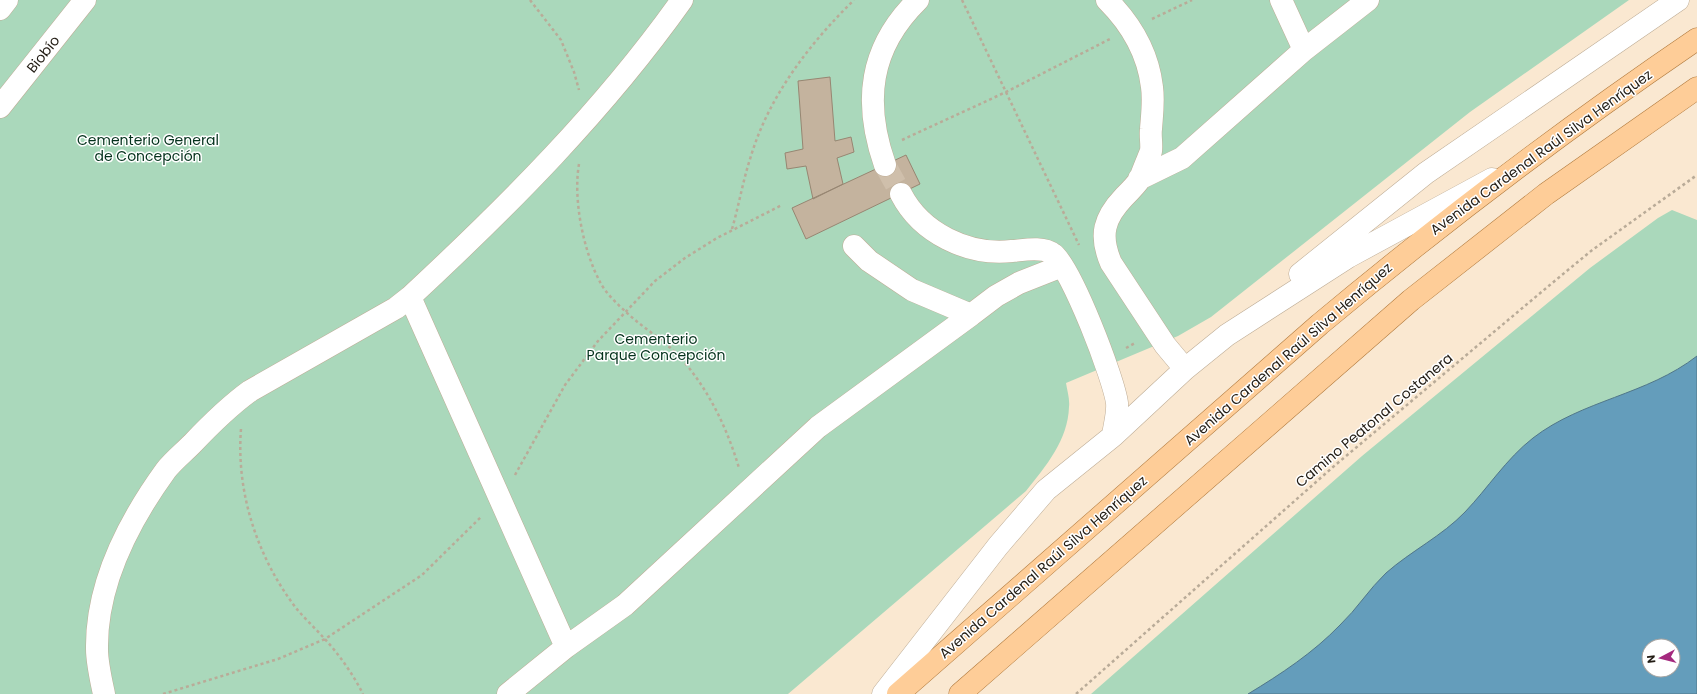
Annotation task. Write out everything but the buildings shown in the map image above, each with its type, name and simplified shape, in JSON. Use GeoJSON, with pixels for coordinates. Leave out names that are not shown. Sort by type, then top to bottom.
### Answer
{"type":"FeatureCollection","features":[{"type":"Feature","properties":{"kind":"main road","name":"Avenida Cardenal Raúl Silva Henríquez"},"geometry":{"type":"LineString","coordinates":[[898,694],[1320,324],[1451,217],[1529,158],[1697,39]]}},
{"type":"Feature","properties":{"kind":"main road"},"geometry":{"type":"LineString","coordinates":[[960,694],[1411,300],[1546,194],[1697,88]]}},
{"type":"Feature","properties":{"kind":"lane"},"geometry":{"type":"LineString","coordinates":[[0,9],[7,0]]}},
{"type":"Feature","properties":{"kind":"lane","name":"Biobío"},"geometry":{"type":"LineString","coordinates":[[0,108],[85,0]]}},
{"type":"Feature","properties":{"kind":"lane"},"geometry":{"type":"LineString","coordinates":[[104,694],[97,649],[101,612],[110,578],[124,539],[167,469],[230,406],[250,391],[396,308],[410,297],[481,230],[585,121],[682,0]]}},
{"type":"Feature","properties":{"kind":"lane"},"geometry":{"type":"LineString","coordinates":[[882,157],[873,120],[874,80],[887,42],[896,26],[918,0]]}},
{"type":"Feature","properties":{"kind":"lane"},"geometry":{"type":"LineString","coordinates":[[1107,0],[1118,11],[1131,29],[1147,64],[1152,87],[1151,151],[1140,179]]}},
{"type":"Feature","properties":{"kind":"lane"},"geometry":{"type":"LineString","coordinates":[[1281,0],[1304,50]]}},
{"type":"Feature","properties":{"kind":"lane"},"geometry":{"type":"LineString","coordinates":[[1185,370],[1156,331],[1106,252],[1104,238],[1108,216],[1113,208],[1140,179],[1182,158],[1304,50],[1368,0]]}},
{"type":"Feature","properties":{"kind":"lane"},"geometry":{"type":"LineString","coordinates":[[883,694],[1020,519],[1046,490],[1113,436],[1185,370],[1340,241],[1426,173],[1678,0]]}},
{"type":"Feature","properties":{"kind":"lane"},"geometry":{"type":"LineString","coordinates":[[1227,335],[1348,257],[1529,158]]}},
{"type":"Feature","properties":{"kind":"lane"},"geometry":{"type":"LineString","coordinates":[[901,194],[907,206],[924,224],[951,241],[967,248],[987,251],[1041,250],[1053,254],[1062,266],[1084,310],[1104,360],[1117,404],[1113,436]]}},
{"type":"Feature","properties":{"kind":"lane"},"geometry":{"type":"LineString","coordinates":[[854,246],[869,261],[912,290],[971,315]]}},
{"type":"Feature","properties":{"kind":"lane"},"geometry":{"type":"LineString","coordinates":[[508,694],[566,647],[625,605],[818,427],[996,296],[1019,283],[1062,266]]}},
{"type":"Feature","properties":{"kind":"lane"},"geometry":{"type":"LineString","coordinates":[[410,297],[566,647]]}},
{"type":"Feature","properties":{"kind":"path"},"geometry":{"type":"LineString","coordinates":[[530,0],[561,40],[574,72],[585,121]]}},
{"type":"Feature","properties":{"kind":"path"},"geometry":{"type":"LineString","coordinates":[[732,230],[751,155],[782,89],[830,23],[854,0]]}},
{"type":"Feature","properties":{"kind":"path"},"geometry":{"type":"LineString","coordinates":[[962,0],[1080,248]]}},
{"type":"Feature","properties":{"kind":"path"},"geometry":{"type":"LineString","coordinates":[[882,157],[1006,92],[1192,0]]}},
{"type":"Feature","properties":{"kind":"path"},"geometry":{"type":"LineString","coordinates":[[580,163],[577,177],[577,201],[581,226],[600,283],[626,312],[672,349],[701,384],[730,440],[746,494]]}},
{"type":"Feature","properties":{"kind":"path","name":"Camino Peatonal Costanera"},"geometry":{"type":"LineString","coordinates":[[1076,694],[1332,467],[1591,251],[1697,175]]}},
{"type":"Feature","properties":{"kind":"path"},"geometry":{"type":"LineString","coordinates":[[1104,360],[1156,331]]}},
{"type":"Feature","properties":{"kind":"path"},"geometry":{"type":"LineString","coordinates":[[1124,340],[1127,347]]}},
{"type":"Feature","properties":{"kind":"path"},"geometry":{"type":"LineString","coordinates":[[250,391],[242,417],[240,445],[242,481],[251,518],[260,544],[277,580],[297,608],[325,639],[364,694]]}},
{"type":"Feature","properties":{"kind":"green space","name":"Cementerio Parque Concepción"},"geometry":{"type":"Polygon","coordinates":[[[0,0],[1629,0],[1470,112],[1211,317],[1178,336],[1066,383],[1069,404],[1068,419],[1065,431],[1055,452],[1026,491],[788,694],[0,694],[0,0]]]}},
{"type":"Feature","properties":{"kind":"green space"},"geometry":{"type":"Polygon","coordinates":[[[1672,210],[1697,220],[1697,694],[1091,694],[1362,456],[1590,268],[1658,218],[1672,210]]]}},
{"type":"Feature","properties":{"kind":"water"},"geometry":{"type":"Polygon","coordinates":[[[1697,356],[1697,694],[1248,694],[1272,679],[1319,645],[1346,619],[1386,573],[1456,521],[1514,455],[1533,438],[1552,425],[1572,415],[1657,380],[1678,369],[1697,356]]]}},
{"type":"Feature","properties":{"kind":"tunnel"},"geometry":{"type":"LineString","coordinates":[[885,165],[901,194]]}},
{"type":"Feature","properties":{"kind":"park label","name":"Cementerio General de Concepción"},"geometry":{"type":"Point","coordinates":[148,148]}}]}
